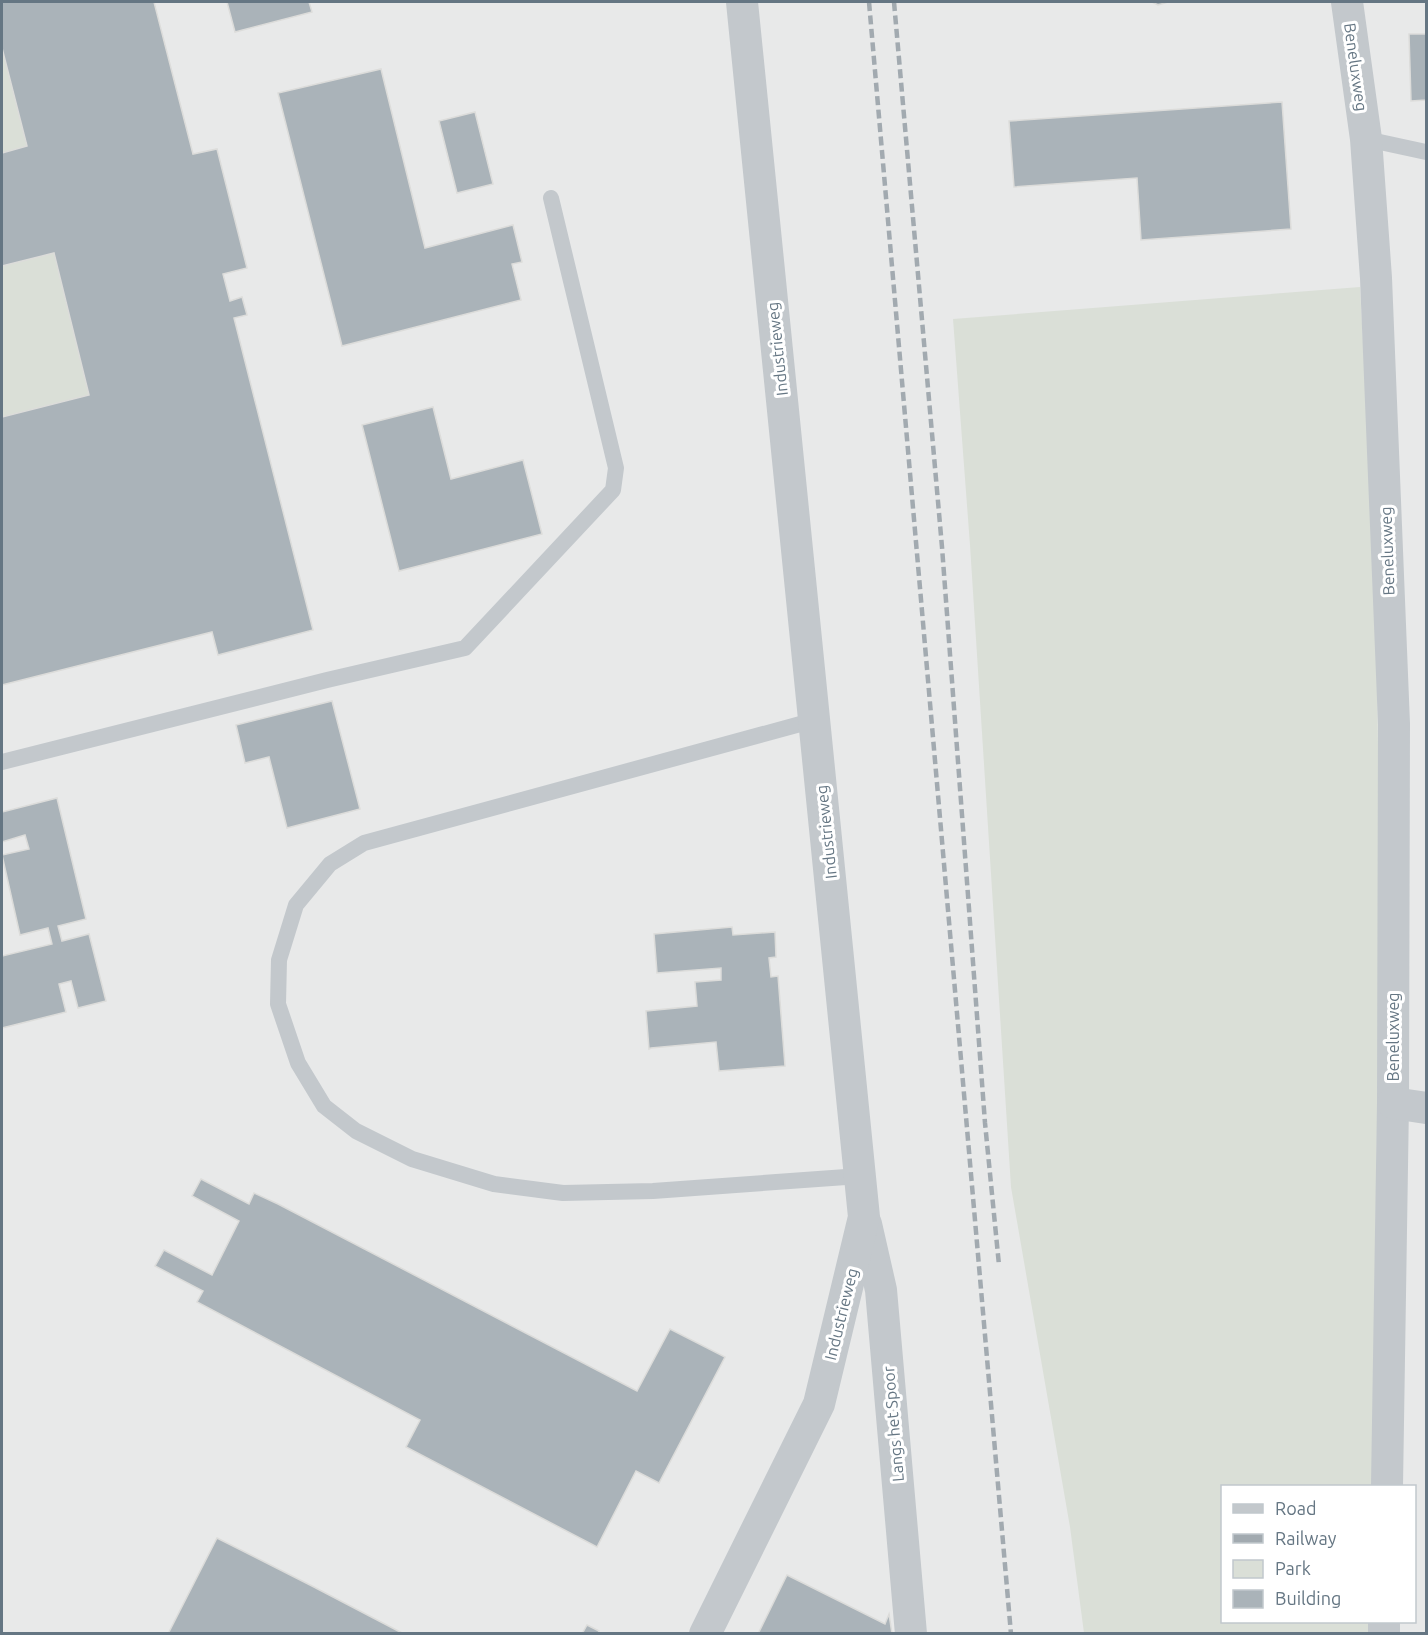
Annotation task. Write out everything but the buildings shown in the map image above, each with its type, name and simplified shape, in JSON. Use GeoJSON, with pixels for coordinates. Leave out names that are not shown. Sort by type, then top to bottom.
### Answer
{"type":"FeatureCollection","features":[{"type":"Feature","properties":{"kind":"street","name":"Industrieweg"},"geometry":{"type":"LineString","coordinates":[[705,1634],[819,1404],[864,1217],[742,2]]}},
{"type":"Feature","properties":{"kind":"street","name":"Beneluxweg"},"geometry":{"type":"LineString","coordinates":[[1347,2],[1366,139],[1376,278],[1394,724],[1393,1103],[1387,1485]]}},
{"type":"Feature","properties":{"kind":"street","name":"Beneluxweg"},"geometry":{"type":"LineString","coordinates":[[1393,1103],[1426,1108]]}},
{"type":"Feature","properties":{"kind":"street","name":"Langs het Spoor"},"geometry":{"type":"LineString","coordinates":[[864,1217],[881,1290],[910,1634]]}},
{"type":"Feature","properties":{"kind":"lane"},"geometry":{"type":"LineString","coordinates":[[1366,139],[1426,152]]}},
{"type":"Feature","properties":{"kind":"lane"},"geometry":{"type":"LineString","coordinates":[[2,762],[315,683],[465,648],[613,489],[616,468],[551,198]]}},
{"type":"Feature","properties":{"kind":"lane"},"geometry":{"type":"LineString","coordinates":[[814,720],[364,843],[330,864],[296,905],[279,960],[278,1004],[298,1062],[324,1106],[356,1131],[412,1159],[494,1184],[563,1193],[653,1191],[860,1176]]}},
{"type":"Feature","properties":{"kind":"shaded area"},"geometry":{"type":"Polygon","coordinates":[[[2,2],[1426,2],[1426,1633],[2,1634],[2,2]]]}},
{"type":"Feature","properties":{"kind":"green space"},"geometry":{"type":"Polygon","coordinates":[[[2,48],[27,146],[2,153],[2,48]]]}},
{"type":"Feature","properties":{"kind":"green space"},"geometry":{"type":"Polygon","coordinates":[[[54,253],[89,395],[2,417],[2,266],[54,253]]]}},
{"type":"Feature","properties":{"kind":"green space"},"geometry":{"type":"Polygon","coordinates":[[[1360,287],[1376,579],[1380,911],[1372,1485],[1221,1485],[1221,1623],[1371,1623],[1371,1633],[1084,1633],[1070,1527],[1011,1187],[970,545],[953,319],[1360,287]]]}},
{"type":"Feature","properties":{"kind":"railway"},"geometry":{"type":"LineString","coordinates":[[869,2],[1011,1634]]}},
{"type":"Feature","properties":{"kind":"railway"},"geometry":{"type":"LineString","coordinates":[[894,2],[942,547],[985,1123],[999,1265]]}}]}
